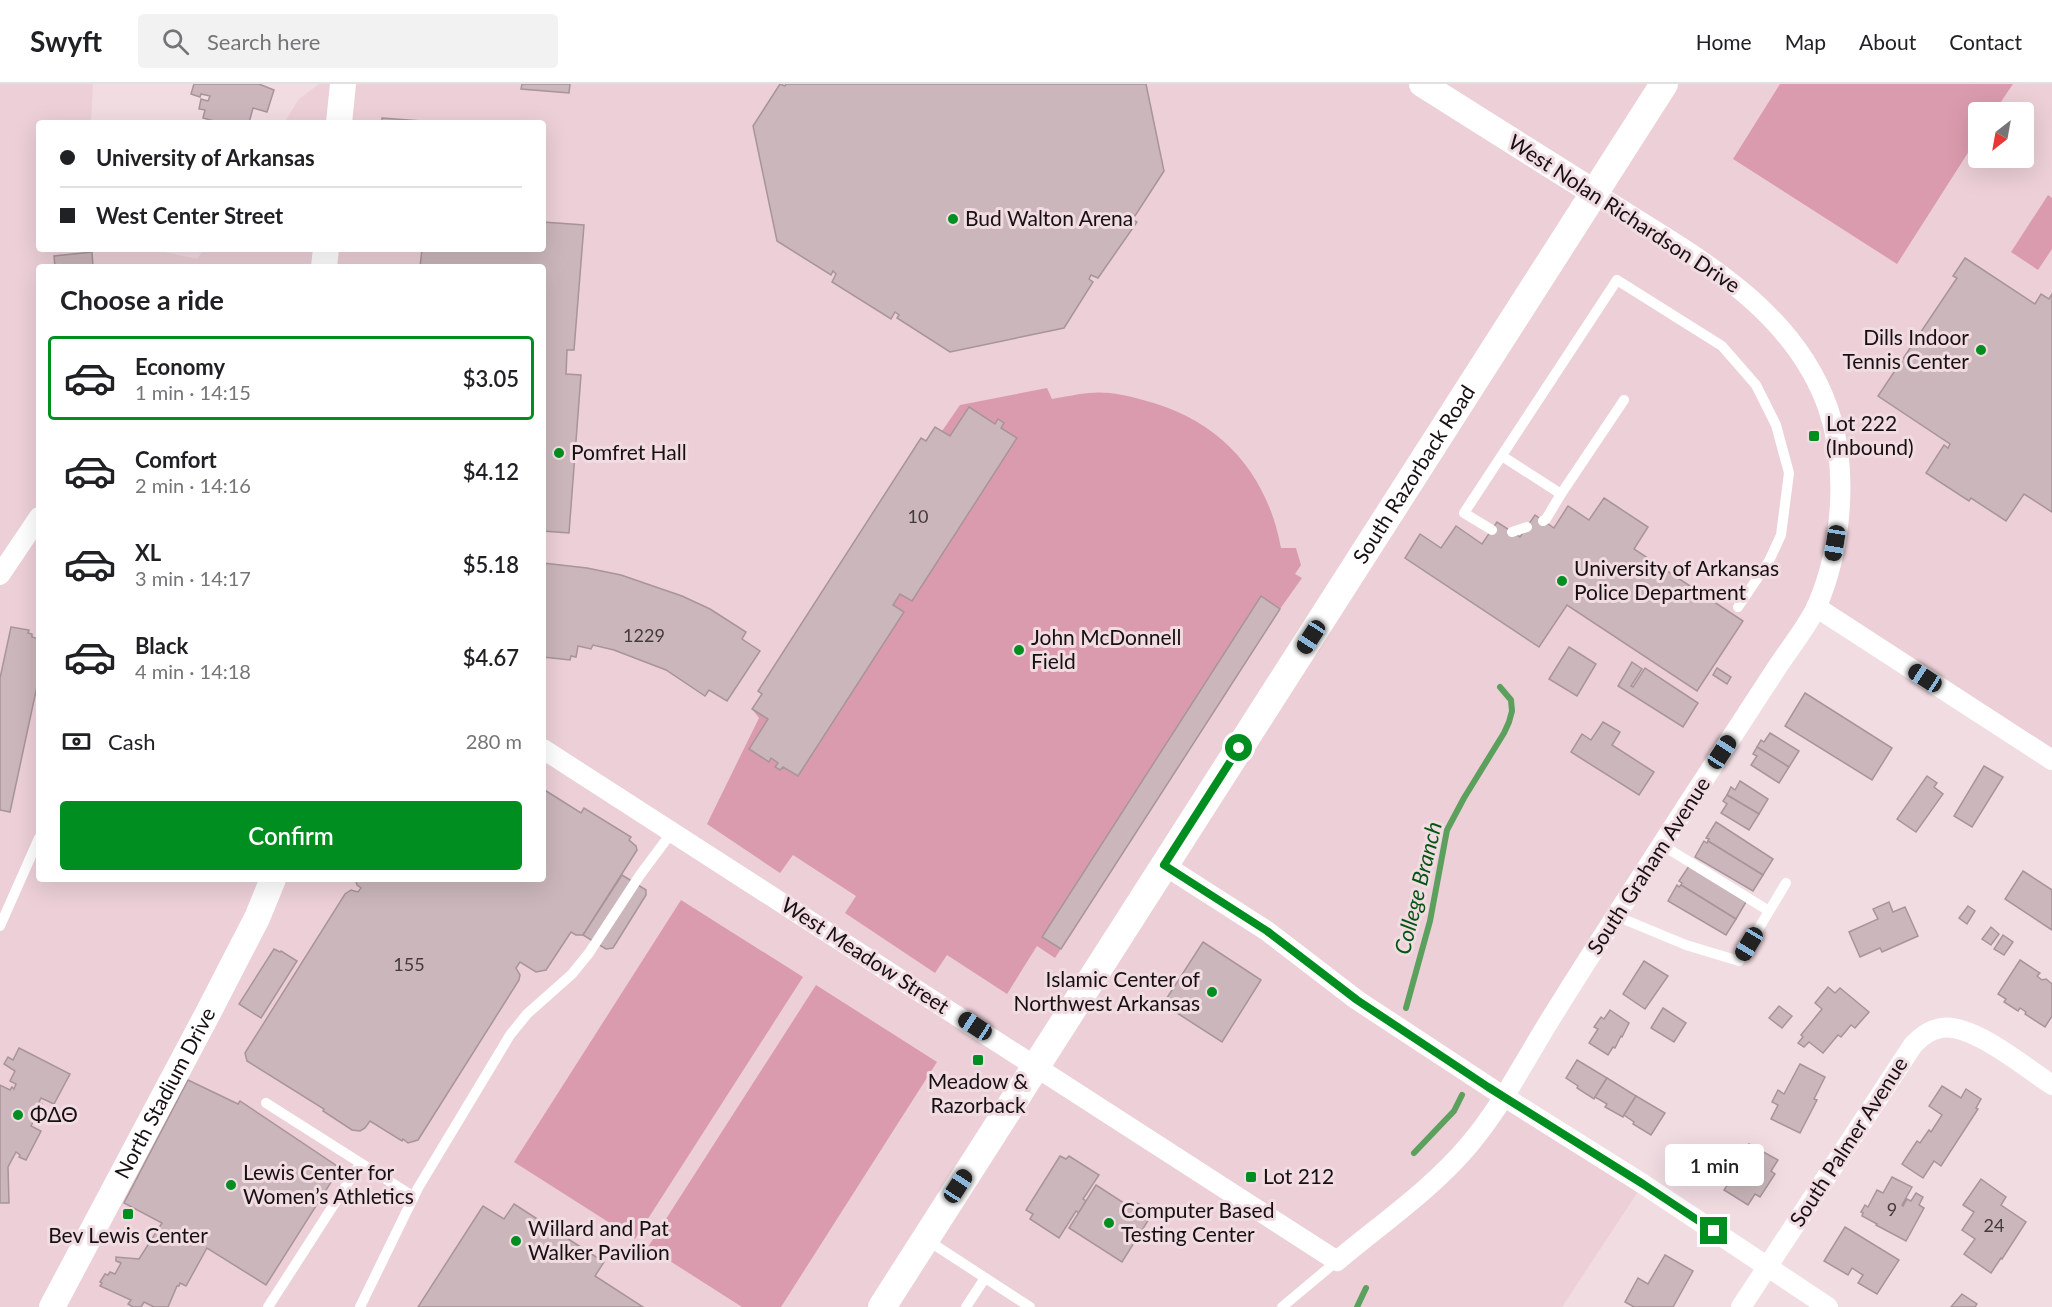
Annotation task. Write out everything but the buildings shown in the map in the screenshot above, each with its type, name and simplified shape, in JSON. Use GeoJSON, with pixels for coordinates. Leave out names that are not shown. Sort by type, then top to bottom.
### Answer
{"type":"FeatureCollection","features":[{"type":"Feature","properties":{"kind":"main road","name":"South Razorback Road"},"geometry":{"type":"LineString","coordinates":[[882,1307],[1664,84]]}},
{"type":"Feature","properties":{"kind":"street"},"geometry":{"type":"LineString","coordinates":[[339,120],[343,84]]}},
{"type":"Feature","properties":{"kind":"street","name":"West Nolan Richardson Drive"},"geometry":{"type":"LineString","coordinates":[[1422,84],[1738,286],[1780,326],[1810,368],[1828,409],[1840,462],[1840,510],[1837,530],[1832,559],[1816,607]]}},
{"type":"Feature","properties":{"kind":"street"},"geometry":{"type":"LineString","coordinates":[[0,575],[36,521]]}},
{"type":"Feature","properties":{"kind":"street"},"geometry":{"type":"LineString","coordinates":[[1816,607],[2052,760]]}},
{"type":"Feature","properties":{"kind":"street","name":"South Graham Avenue"},"geometry":{"type":"LineString","coordinates":[[1337,1261],[1445,1170],[1467,1148],[1490,1119],[1616,916],[1816,607]]}},
{"type":"Feature","properties":{"kind":"street","name":"West Meadow Street"},"geometry":{"type":"LineString","coordinates":[[546,751],[1337,1261]]}},
{"type":"Feature","properties":{"kind":"street"},"geometry":{"type":"LineString","coordinates":[[1164,865],[1267,931],[1357,1000],[1643,1184],[1828,1307]]}},
{"type":"Feature","properties":{"kind":"street","name":"North Stadium Drive"},"geometry":{"type":"LineString","coordinates":[[52,1307],[212,1006],[257,918],[272,882]]}},
{"type":"Feature","properties":{"kind":"street","name":"South Palmer Avenue"},"geometry":{"type":"LineString","coordinates":[[1741,1307],[1913,1045],[1926,1033],[1941,1028],[1957,1027],[1973,1033],[2052,1084]]}},
{"type":"Feature","properties":{"kind":"lane"},"geometry":{"type":"LineString","coordinates":[[1492,530],[1464,513],[1617,280],[1722,346],[1756,385],[1776,425],[1789,472],[1781,535],[1769,561],[1738,607]]}},
{"type":"Feature","properties":{"kind":"lane"},"geometry":{"type":"LineString","coordinates":[[1543,520],[1546,519],[1624,400]]}},
{"type":"Feature","properties":{"kind":"lane"},"geometry":{"type":"LineString","coordinates":[[1502,456],[1561,494]]}},
{"type":"Feature","properties":{"kind":"lane"},"geometry":{"type":"LineString","coordinates":[[1512,532],[1527,527]]}},
{"type":"Feature","properties":{"kind":"lane"},"geometry":{"type":"LineString","coordinates":[[360,1307],[414,1197],[445,1141],[510,1035],[527,1014],[572,974],[589,953],[672,831]]}},
{"type":"Feature","properties":{"kind":"lane"},"geometry":{"type":"LineString","coordinates":[[0,926],[36,845]]}},
{"type":"Feature","properties":{"kind":"lane"},"geometry":{"type":"LineString","coordinates":[[1662,845],[1769,911]]}},
{"type":"Feature","properties":{"kind":"lane"},"geometry":{"type":"LineString","coordinates":[[1616,916],[1686,945],[1739,961],[1786,884]]}},
{"type":"Feature","properties":{"kind":"lane"},"geometry":{"type":"LineString","coordinates":[[266,1103],[414,1197]]}},
{"type":"Feature","properties":{"kind":"lane"},"geometry":{"type":"LineString","coordinates":[[268,1307],[360,1164]]}},
{"type":"Feature","properties":{"kind":"lane"},"geometry":{"type":"LineString","coordinates":[[924,1238],[1030,1307]]}},
{"type":"Feature","properties":{"kind":"lane"},"geometry":{"type":"LineString","coordinates":[[1282,1307],[1337,1261]]}},
{"type":"Feature","properties":{"kind":"lane"},"geometry":{"type":"LineString","coordinates":[[966,1307],[985,1278]]}},
{"type":"Feature","properties":{"kind":"shaded area"},"geometry":{"type":"Polygon","coordinates":[[[0,84],[93,84],[91,120],[36,120],[36,252],[164,252],[197,259],[202,252],[546,252],[546,120],[286,120],[299,99],[319,84],[2052,84],[2052,760],[1817,608],[1503,1096],[1643,1184],[1562,1307],[0,1307],[0,84]]]}},
{"type":"Feature","properties":{"kind":"shaded area"},"geometry":{"type":"Polygon","coordinates":[[[1780,84],[2013,84],[2001,102],[1968,102],[1968,153],[1897,264],[1733,159],[1780,84]]]}},
{"type":"Feature","properties":{"kind":"shaded area"},"geometry":{"type":"Polygon","coordinates":[[[2048,195],[2052,198],[2052,249],[2038,270],[2011,252],[2048,195]]]}},
{"type":"Feature","properties":{"kind":"shaded area","name":"John McDonnell Field"},"geometry":{"type":"Polygon","coordinates":[[[1047,388],[1052,399],[1084,393],[1102,393],[1143,400],[1195,420],[1216,435],[1251,473],[1264,495],[1281,548],[1296,548],[1301,565],[1295,574],[1302,578],[1055,958],[1037,946],[1007,994],[947,955],[935,973],[845,913],[856,896],[793,855],[780,873],[707,824],[759,718],[752,709],[762,695],[758,691],[921,438],[926,441],[935,427],[942,431],[960,405],[1047,388]]]}},
{"type":"Feature","properties":{"kind":"shaded area"},"geometry":{"type":"Polygon","coordinates":[[[681,900],[803,977],[635,1239],[514,1162],[681,900]]]}},
{"type":"Feature","properties":{"kind":"shaded area"},"geometry":{"type":"Polygon","coordinates":[[[816,985],[937,1062],[781,1307],[742,1307],[648,1247],[816,985]]]}},
{"type":"Feature","properties":{"kind":"waterway","name":"College Branch"},"geometry":{"type":"LineString","coordinates":[[1406,1008],[1430,921],[1447,830],[1509,722],[1512,711],[1511,700],[1500,687]]}},
{"type":"Feature","properties":{"kind":"waterway","name":"College Branch"},"geometry":{"type":"LineString","coordinates":[[1414,1153],[1454,1111],[1462,1095]]}},
{"type":"Feature","properties":{"kind":"waterway","name":"College Branch"},"geometry":{"type":"LineString","coordinates":[[1357,1307],[1366,1288]]}},
{"type":"Feature","properties":{"kind":"place","name":"Bud Walton Arena"},"geometry":{"type":"Point","coordinates":[953,219]}},
{"type":"Feature","properties":{"kind":"place","name":"Dills Indoor Tennis Center"},"geometry":{"type":"Point","coordinates":[1981,350]}},
{"type":"Feature","properties":{"kind":"place","name":"Lot 222 (Inbound)"},"geometry":{"type":"Point","coordinates":[1814,436]}},
{"type":"Feature","properties":{"kind":"place","name":"Pomfret Hall"},"geometry":{"type":"Point","coordinates":[559,453]}},
{"type":"Feature","properties":{"kind":"place","name":"University of Arkansas Police Department"},"geometry":{"type":"Point","coordinates":[1562,581]}},
{"type":"Feature","properties":{"kind":"place","name":"John McDonnell Field"},"geometry":{"type":"Point","coordinates":[1019,650]}},
{"type":"Feature","properties":{"kind":"place","name":"Islamic Center of Northwest Arkansas"},"geometry":{"type":"Point","coordinates":[1212,992]}},
{"type":"Feature","properties":{"kind":"place","name":"Meadow & Razorback"},"geometry":{"type":"Point","coordinates":[978,1060]}},
{"type":"Feature","properties":{"kind":"place","name":"ΦΔΘ"},"geometry":{"type":"Point","coordinates":[18,1115]}},
{"type":"Feature","properties":{"kind":"place","name":"Lot 212"},"geometry":{"type":"Point","coordinates":[1251,1177]}},
{"type":"Feature","properties":{"kind":"place","name":"Lewis Center for Women’s Athletics"},"geometry":{"type":"Point","coordinates":[231,1185]}},
{"type":"Feature","properties":{"kind":"place","name":"Bev Lewis Center"},"geometry":{"type":"Point","coordinates":[128,1214]}},
{"type":"Feature","properties":{"kind":"place","name":"Computer Based Testing Center"},"geometry":{"type":"Point","coordinates":[1109,1223]}},
{"type":"Feature","properties":{"kind":"place","name":"Willard and Pat Walker Pavilion"},"geometry":{"type":"Point","coordinates":[516,1241]}},
{"type":"Feature","properties":{"kind":"route"},"geometry":{"type":"LineString","coordinates":[[1239,748],[1164,865],[1267,931],[1357,1000],[1488,1087],[1714,1231]]}}]}
